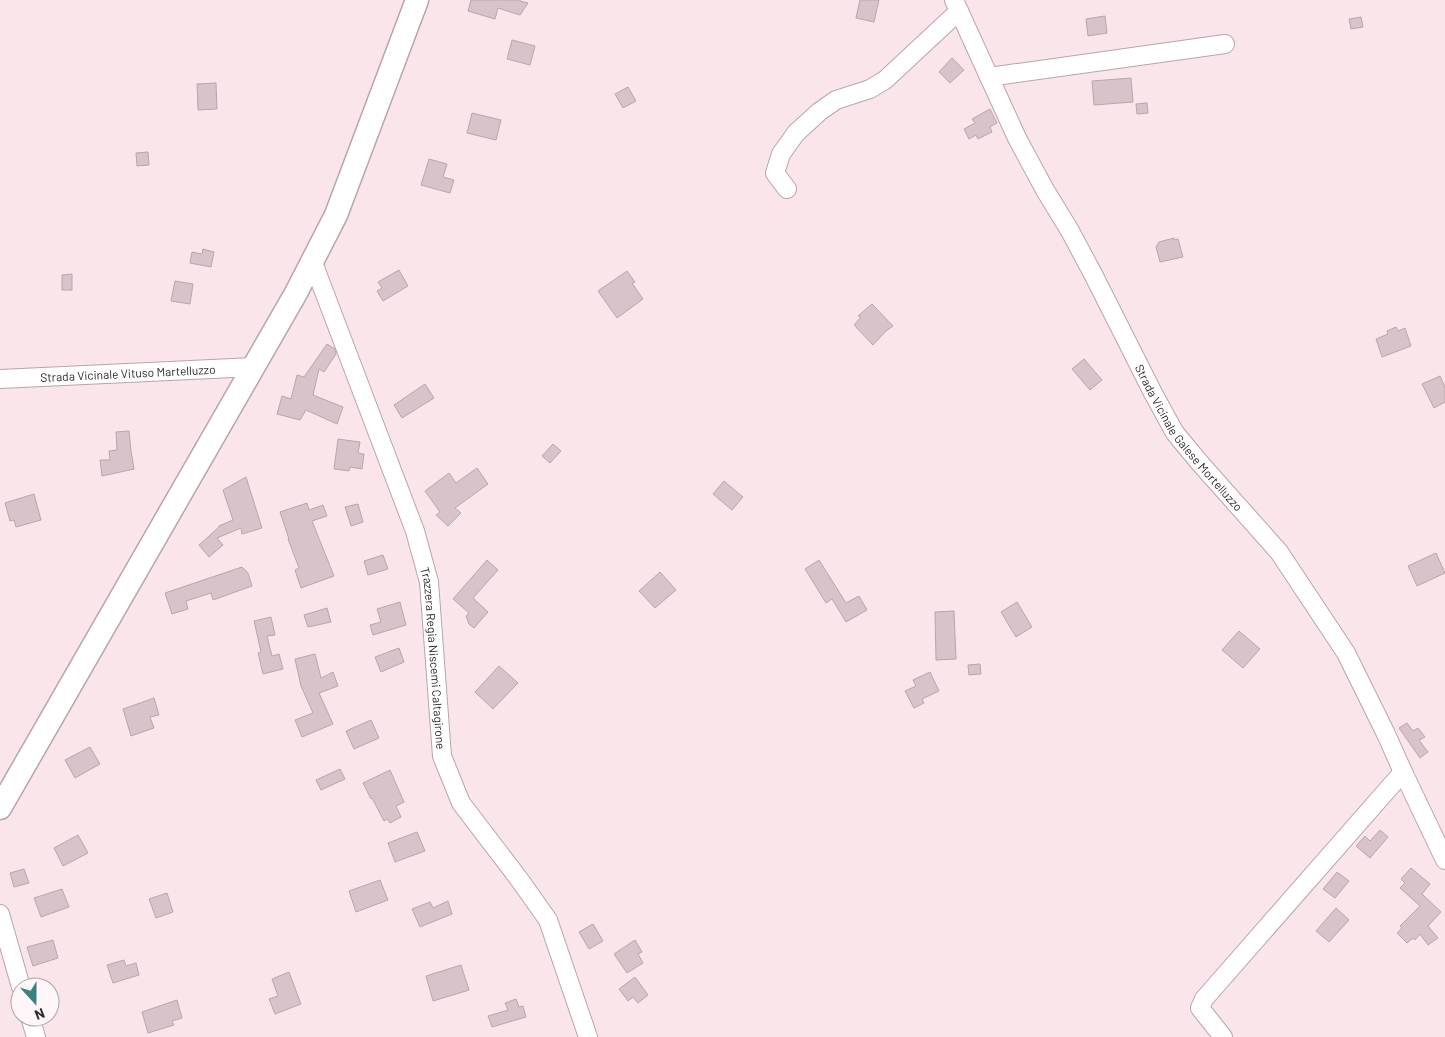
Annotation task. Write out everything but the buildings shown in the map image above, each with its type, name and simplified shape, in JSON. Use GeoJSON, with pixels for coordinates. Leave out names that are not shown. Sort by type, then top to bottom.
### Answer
{"type":"FeatureCollection","features":[{"type":"Feature","properties":{"kind":"main road"},"geometry":{"type":"LineString","coordinates":[[0,808],[296,293],[336,216],[417,0]]}},
{"type":"Feature","properties":{"kind":"street","name":"Strada Vicinale Galese Mortelluzzo"},"geometry":{"type":"LineString","coordinates":[[956,5],[1017,138],[1094,276],[1175,433],[1279,552],[1346,653],[1445,860]]}},
{"type":"Feature","properties":{"kind":"street"},"geometry":{"type":"LineString","coordinates":[[787,189],[775,173],[781,154],[796,133],[819,112],[836,100],[870,89],[885,80],[956,5]]}},
{"type":"Feature","properties":{"kind":"street"},"geometry":{"type":"LineString","coordinates":[[989,77],[1225,44]]}},
{"type":"Feature","properties":{"kind":"street","name":"Trazzera Regia Niscemi Caltagirone"},"geometry":{"type":"LineString","coordinates":[[312,260],[415,531],[429,582],[442,756],[461,803],[548,920],[588,1037]]}},
{"type":"Feature","properties":{"kind":"street","name":"Strada Vicinale Vituso Martelluzzo"},"geometry":{"type":"LineString","coordinates":[[0,379],[254,367]]}},
{"type":"Feature","properties":{"kind":"street"},"geometry":{"type":"LineString","coordinates":[[1223,1037],[1200,1008],[1204,999],[1403,772]]}},
{"type":"Feature","properties":{"kind":"street"},"geometry":{"type":"LineString","coordinates":[[0,914],[18,977]]}}]}
